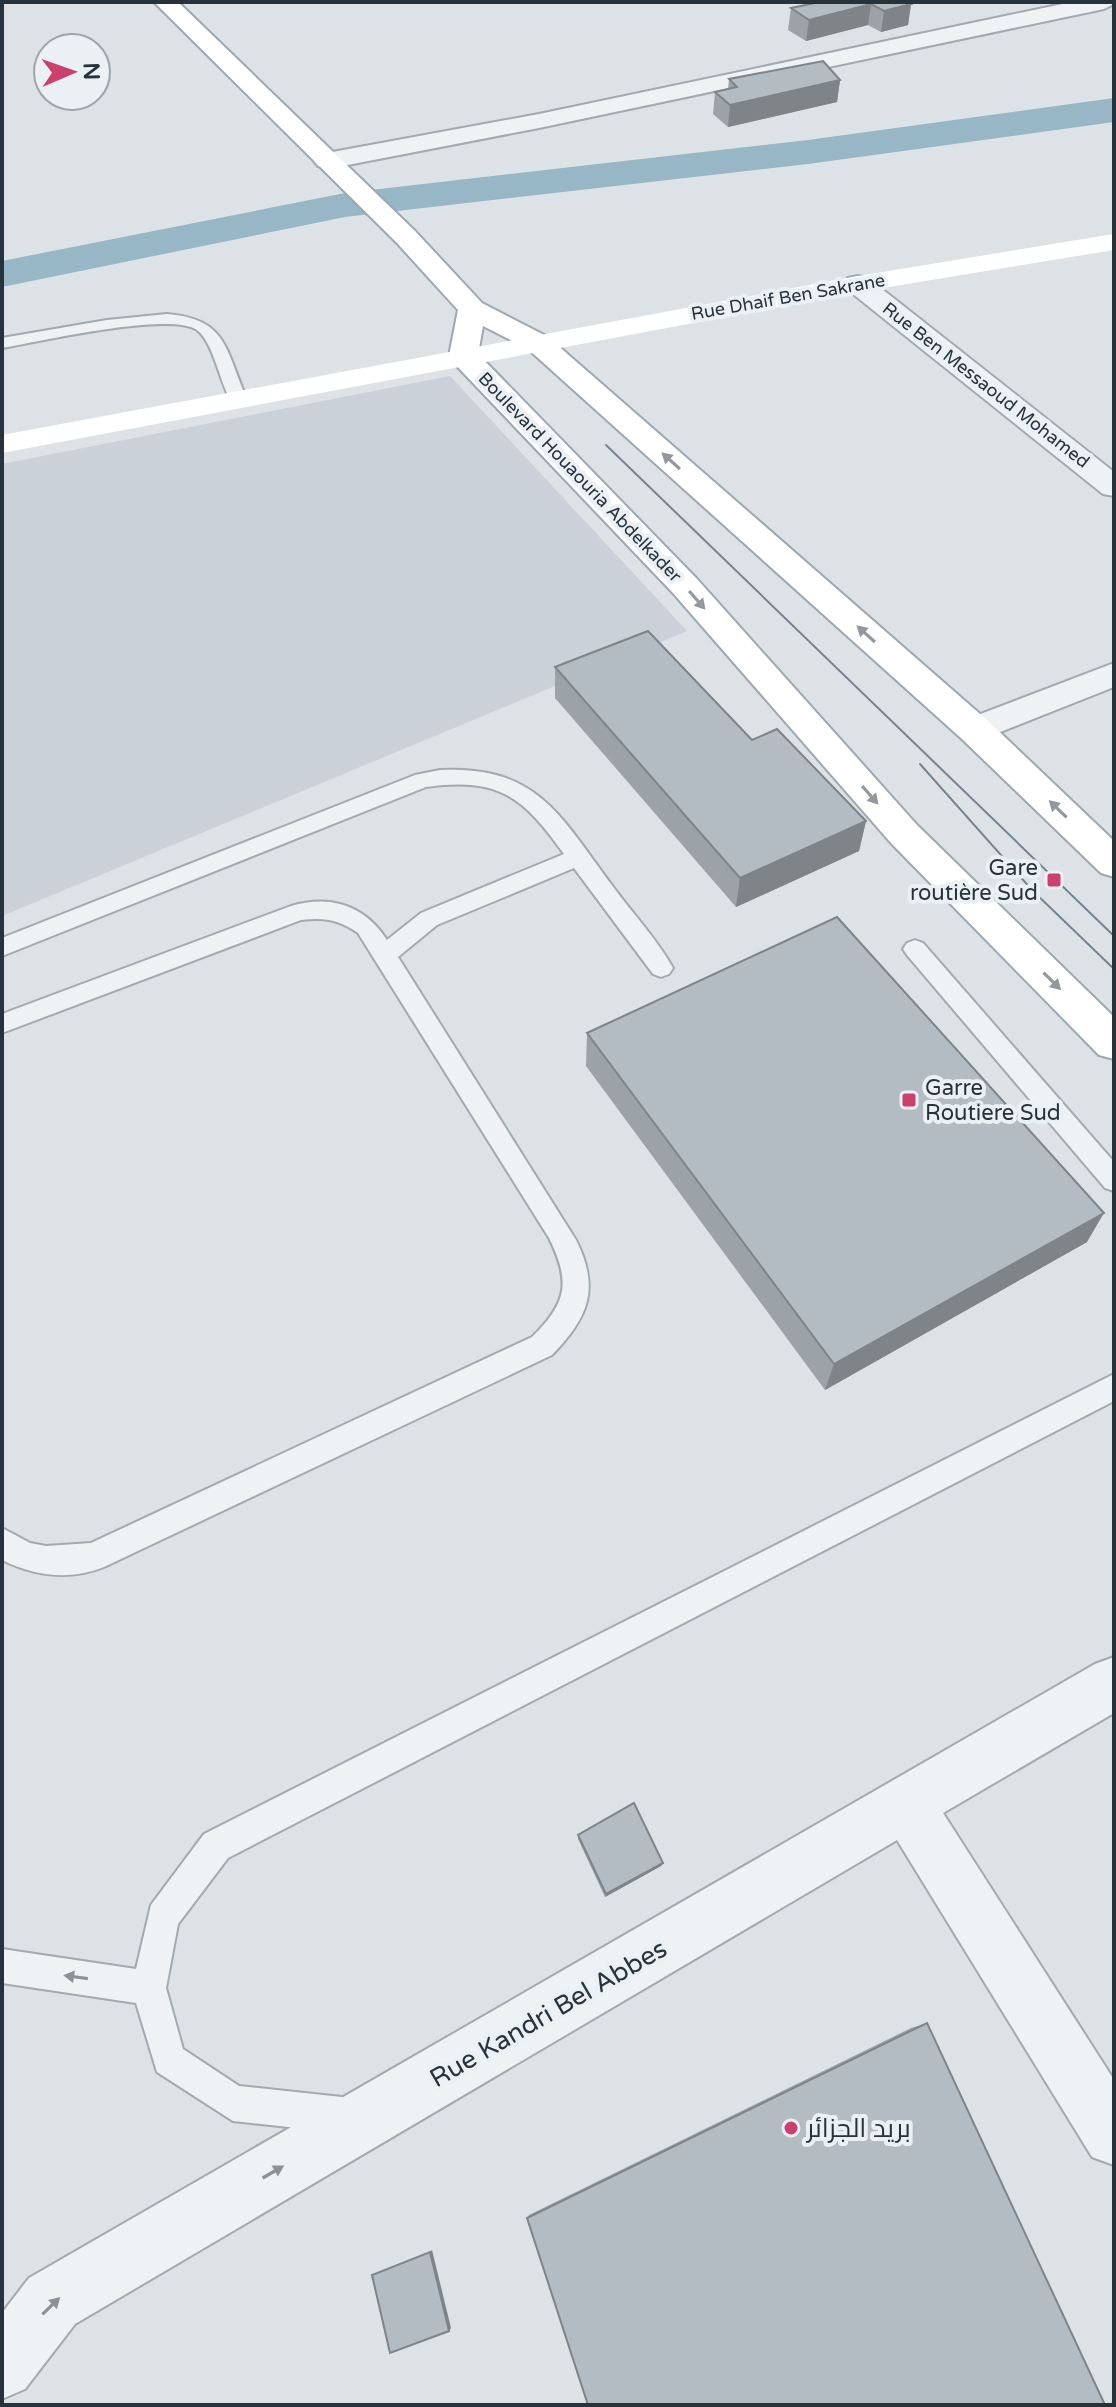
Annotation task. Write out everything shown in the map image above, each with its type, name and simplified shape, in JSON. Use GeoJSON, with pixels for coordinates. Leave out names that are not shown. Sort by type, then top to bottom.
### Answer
{"type":"FeatureCollection","features":[{"type":"Feature","properties":{"kind":"main road"},"geometry":{"type":"LineString","coordinates":[[165,2],[406,237],[472,309],[538,343],[975,730],[1114,863]]}},
{"type":"Feature","properties":{"kind":"main road","name":"Rue Dhaif Ben Sakrane"},"geometry":{"type":"LineString","coordinates":[[2,444],[858,284],[1114,242]]}},
{"type":"Feature","properties":{"kind":"main road","name":"Boulevard Houaouria Abdelkader"},"geometry":{"type":"LineString","coordinates":[[472,309],[463,356],[685,586],[904,834],[1114,1043]]}},
{"type":"Feature","properties":{"kind":"street"},"geometry":{"type":"LineString","coordinates":[[327,161],[539,121],[1104,2]]}},
{"type":"Feature","properties":{"kind":"street","name":"Rue Ben Messaoud Mohamed"},"geometry":{"type":"LineString","coordinates":[[858,284],[1114,487]]}},
{"type":"Feature","properties":{"kind":"street"},"geometry":{"type":"LineString","coordinates":[[975,730],[1114,674]]}},
{"type":"Feature","properties":{"kind":"street","name":"Rue Kandri Bel Abbes"},"geometry":{"type":"LineString","coordinates":[[2,2366],[52,2301],[1114,1683]]}},
{"type":"Feature","properties":{"kind":"street"},"geometry":{"type":"LineString","coordinates":[[907,1806],[1114,2135]]}},
{"type":"Feature","properties":{"kind":"lane"},"geometry":{"type":"LineString","coordinates":[[2,343],[181,317],[205,328],[238,399]]}},
{"type":"Feature","properties":{"kind":"lane"},"geometry":{"type":"LineString","coordinates":[[2,947],[423,780],[477,776],[502,782],[524,793],[542,808],[661,968]]}},
{"type":"Feature","properties":{"kind":"lane"},"geometry":{"type":"LineString","coordinates":[[385,955],[429,919],[578,857]]}},
{"type":"Feature","properties":{"kind":"lane"},"geometry":{"type":"LineString","coordinates":[[2,1024],[299,912],[337,910],[353,916],[366,927],[385,955],[572,1256],[577,1280],[574,1305],[561,1328],[542,1346],[93,1557],[64,1563],[37,1560],[13,1551],[2,1542]]}},
{"type":"Feature","properties":{"kind":"lane"},"geometry":{"type":"LineString","coordinates":[[915,949],[1114,1180]]}},
{"type":"Feature","properties":{"kind":"lane"},"geometry":{"type":"LineString","coordinates":[[365,2118],[233,2103],[169,2060],[149,1988],[163,1917],[216,1846],[1114,1387]]}},
{"type":"Feature","properties":{"kind":"lane"},"geometry":{"type":"LineString","coordinates":[[2,1966],[149,1988]]}},
{"type":"Feature","properties":{"kind":"shaded area"},"geometry":{"type":"Polygon","coordinates":[[[450,376],[687,631],[2,916],[2,464],[450,376]]]}},
{"type":"Feature","properties":{"kind":"building"},"geometry":{"type":"Polygon","coordinates":[[[820,2],[911,4],[884,11],[871,4],[809,20],[791,8],[820,2]]]}},
{"type":"Feature","properties":{"kind":"building"},"geometry":{"type":"Polygon","coordinates":[[[823,61],[840,80],[730,105],[715,92],[737,87],[729,79],[823,61]]]}},
{"type":"Feature","properties":{"kind":"building"},"geometry":{"type":"Polygon","coordinates":[[[648,631],[752,740],[777,729],[866,821],[740,878],[555,667],[648,631]]]}},
{"type":"Feature","properties":{"kind":"building"},"geometry":{"type":"Polygon","coordinates":[[[837,917],[1104,1213],[834,1364],[587,1033],[837,917]]]}},
{"type":"Feature","properties":{"kind":"building"},"geometry":{"type":"Polygon","coordinates":[[[634,1803],[663,1863],[606,1894],[578,1835],[634,1803]]]}},
{"type":"Feature","properties":{"kind":"building"},"geometry":{"type":"Polygon","coordinates":[[[927,2023],[1105,2405],[588,2405],[527,2218],[927,2023]]]}},
{"type":"Feature","properties":{"kind":"building"},"geometry":{"type":"Polygon","coordinates":[[[430,2252],[449,2331],[390,2353],[372,2275],[430,2252]]]}},
{"type":"Feature","properties":{"kind":"waterway"},"geometry":{"type":"LineString","coordinates":[[2,274],[345,205],[808,152],[1114,110]]}},
{"type":"Feature","properties":{"kind":"tram line"},"geometry":{"type":"LineString","coordinates":[[606,445],[1114,936]]}},
{"type":"Feature","properties":{"kind":"tram line"},"geometry":{"type":"LineString","coordinates":[[920,764],[1033,891],[1114,969]]}},
{"type":"Feature","properties":{"kind":"place","name":"Gare routière Sud"},"geometry":{"type":"Point","coordinates":[1054,880]}},
{"type":"Feature","properties":{"kind":"place","name":"Garre Routiere Sud"},"geometry":{"type":"Point","coordinates":[909,1100]}},
{"type":"Feature","properties":{"kind":"place","name":"بريد الجزائر"},"geometry":{"type":"Point","coordinates":[791,2128]}}]}
